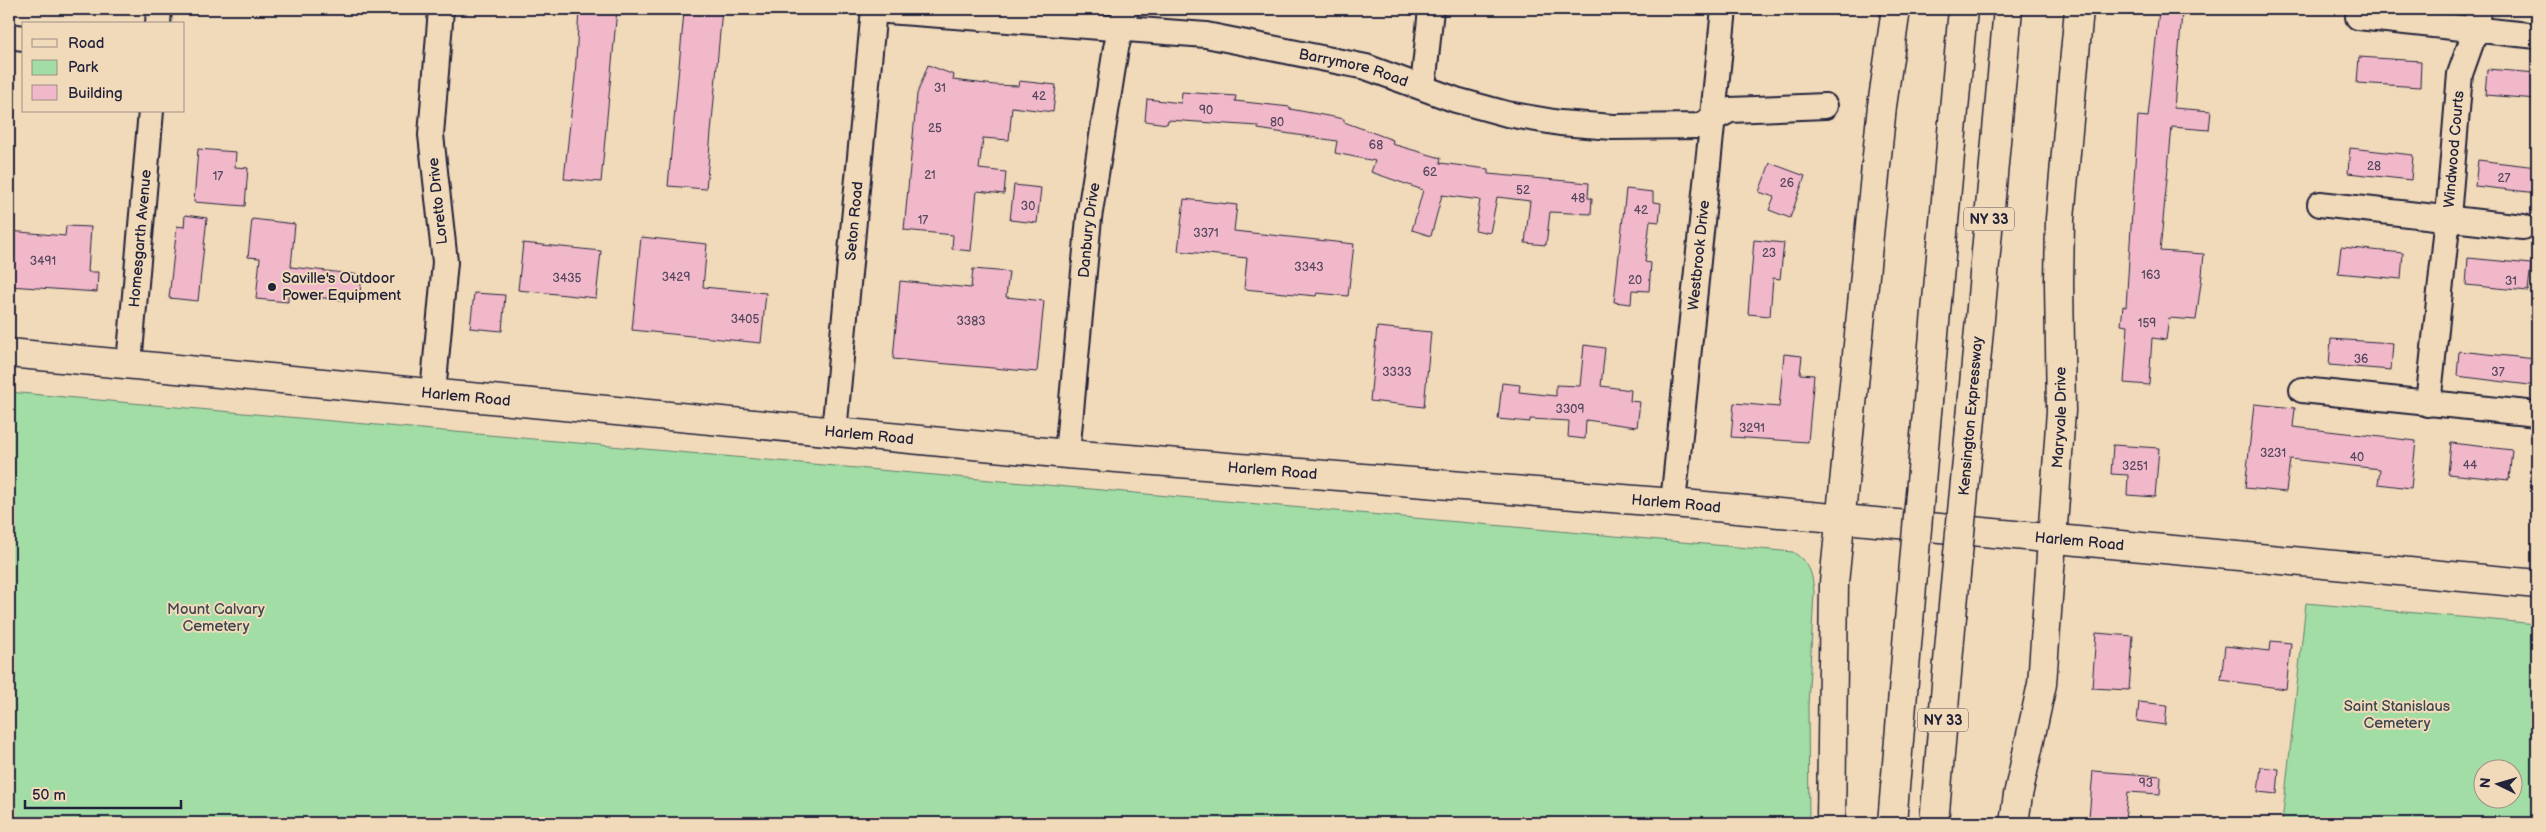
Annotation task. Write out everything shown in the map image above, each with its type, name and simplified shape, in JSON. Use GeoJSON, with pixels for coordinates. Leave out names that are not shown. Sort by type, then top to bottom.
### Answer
{"type":"FeatureCollection","features":[{"type":"Feature","properties":{"kind":"main road"},"geometry":{"type":"LineString","coordinates":[[1831,823],[1834,583],[1882,106],[1896,9]]}},
{"type":"Feature","properties":{"kind":"main road","name":"NY 33"},"geometry":{"type":"LineString","coordinates":[[1892,823],[1963,9]]}},
{"type":"Feature","properties":{"kind":"main road","name":"Kensington Expressway"},"geometry":{"type":"LineString","coordinates":[[1934,823],[2008,9]]}},
{"type":"Feature","properties":{"kind":"main road","name":"Maryvale Drive"},"geometry":{"type":"LineString","coordinates":[[2014,823],[2042,684],[2061,411],[2060,219],[2079,9]]}},
{"type":"Feature","properties":{"kind":"main road","name":"Harlem Road"},"geometry":{"type":"LineString","coordinates":[[9,353],[1067,454],[1673,503],[2537,584]]}},
{"type":"Feature","properties":{"kind":"street"},"geometry":{"type":"LineString","coordinates":[[158,22],[159,9]]}},
{"type":"Feature","properties":{"kind":"street","name":"Loretto Drive"},"geometry":{"type":"LineString","coordinates":[[433,393],[445,262],[431,134],[442,9]]}},
{"type":"Feature","properties":{"kind":"street","name":"Barrymore Road"},"geometry":{"type":"LineString","coordinates":[[874,9],[1124,19],[1366,67],[1507,114],[1560,123],[1613,127],[1699,126],[1730,110],[1825,106]]}},
{"type":"Feature","properties":{"kind":"street","name":"Seton Road"},"geometry":{"type":"LineString","coordinates":[[834,432],[874,9]]}},
{"type":"Feature","properties":{"kind":"street"},"geometry":{"type":"LineString","coordinates":[[1423,87],[1431,9]]}},
{"type":"Feature","properties":{"kind":"street","name":"Westbrook Drive"},"geometry":{"type":"LineString","coordinates":[[1673,503],[1724,9]]}},
{"type":"Feature","properties":{"kind":"street"},"geometry":{"type":"LineString","coordinates":[[2358,17],[2477,19],[2537,36]]}},
{"type":"Feature","properties":{"kind":"street","name":"Danbury Drive"},"geometry":{"type":"LineString","coordinates":[[1067,454],[1089,218],[1116,48],[1124,19]]}},
{"type":"Feature","properties":{"kind":"street","name":"Windwood Courts"},"geometry":{"type":"LineString","coordinates":[[2477,19],[2460,74],[2448,217],[2523,227]]}},
{"type":"Feature","properties":{"kind":"street"},"geometry":{"type":"LineString","coordinates":[[9,36],[22,38]]}},
{"type":"Feature","properties":{"kind":"street","name":"Homesgarth Avenue"},"geometry":{"type":"LineString","coordinates":[[129,364],[151,112]]}},
{"type":"Feature","properties":{"kind":"street"},"geometry":{"type":"LineString","coordinates":[[2320,204],[2448,217],[2428,404]]}},
{"type":"Feature","properties":{"kind":"street"},"geometry":{"type":"LineString","coordinates":[[2302,390],[2537,414]]}},
{"type":"Feature","properties":{"kind":"green space","name":"Mount Calvary Cemetery"},"geometry":{"type":"Polygon","coordinates":[[[9,392],[1793,552],[1807,564],[1814,592],[1808,707],[1809,823],[9,823],[9,392]]]}},
{"type":"Feature","properties":{"kind":"green space","name":"Saint Stanislaus Cemetery"},"geometry":{"type":"Polygon","coordinates":[[[2306,603],[2537,624],[2537,823],[2282,823],[2306,603]]]}},
{"type":"Feature","properties":{"kind":"building"},"geometry":{"type":"Polygon","coordinates":[[[579,9],[617,9],[601,182],[564,179],[575,77],[579,9]]]}},
{"type":"Feature","properties":{"kind":"building"},"geometry":{"type":"Polygon","coordinates":[[[699,9],[722,9],[706,189],[668,186],[684,12],[699,13],[699,9]]]}},
{"type":"Feature","properties":{"kind":"building"},"geometry":{"type":"Polygon","coordinates":[[[2159,10],[2182,13],[2174,108],[2211,111],[2209,130],[2172,127],[2160,251],[2204,254],[2196,320],[2169,318],[2166,340],[2152,338],[2149,385],[2124,383],[2128,326],[2121,325],[2123,306],[2126,307],[2138,116],[2148,117],[2159,10]]]}},
{"type":"Feature","properties":{"kind":"building"},"geometry":{"type":"Polygon","coordinates":[[[2359,57],[2421,61],[2420,87],[2357,83],[2359,57]]]}},
{"type":"Feature","properties":{"kind":"building"},"geometry":{"type":"Polygon","coordinates":[[[928,65],[954,75],[953,80],[995,85],[1018,86],[1019,81],[1056,85],[1053,112],[1012,107],[1009,140],[983,138],[979,169],[1006,172],[1004,194],[977,191],[971,251],[952,249],[953,235],[904,230],[917,94],[928,65]]]}},
{"type":"Feature","properties":{"kind":"building"},"geometry":{"type":"Polygon","coordinates":[[[2487,69],[2537,73],[2537,99],[2485,95],[2487,69]]]}},
{"type":"Feature","properties":{"kind":"building"},"geometry":{"type":"Polygon","coordinates":[[[1182,92],[1236,96],[1235,101],[1290,107],[1290,109],[1344,119],[1344,122],[1393,140],[1392,144],[1441,158],[1440,163],[1488,169],[1488,174],[1589,183],[1588,198],[1592,198],[1591,214],[1550,212],[1546,245],[1525,243],[1530,201],[1497,197],[1490,233],[1475,230],[1480,200],[1442,195],[1431,236],[1412,230],[1423,190],[1371,172],[1375,161],[1335,153],[1337,141],[1258,129],[1258,126],[1168,120],[1167,124],[1145,121],[1147,99],[1181,103],[1182,92]]]}},
{"type":"Feature","properties":{"kind":"building"},"geometry":{"type":"Polygon","coordinates":[[[2350,148],[2413,155],[2411,180],[2348,173],[2350,148]]]}},
{"type":"Feature","properties":{"kind":"building"},"geometry":{"type":"Polygon","coordinates":[[[198,149],[236,152],[235,167],[248,168],[245,206],[194,202],[198,149]]]}},
{"type":"Feature","properties":{"kind":"building"},"geometry":{"type":"Polygon","coordinates":[[[2478,160],[2537,167],[2537,193],[2475,186],[2478,160]]]}},
{"type":"Feature","properties":{"kind":"building"},"geometry":{"type":"Polygon","coordinates":[[[1770,163],[1805,176],[1790,218],[1769,210],[1774,197],[1759,192],[1770,163]]]}},
{"type":"Feature","properties":{"kind":"building"},"geometry":{"type":"Polygon","coordinates":[[[1014,185],[1041,188],[1037,223],[1010,220],[1014,185]]]}},
{"type":"Feature","properties":{"kind":"building"},"geometry":{"type":"Polygon","coordinates":[[[1626,189],[1653,192],[1653,202],[1661,203],[1659,222],[1650,221],[1645,262],[1651,263],[1649,291],[1632,290],[1631,304],[1614,302],[1626,189]]]}},
{"type":"Feature","properties":{"kind":"building"},"geometry":{"type":"Polygon","coordinates":[[[1184,199],[1237,205],[1234,231],[1354,244],[1348,296],[1317,293],[1316,296],[1244,289],[1247,258],[1178,251],[1184,199]]]}},
{"type":"Feature","properties":{"kind":"building"},"geometry":{"type":"Polygon","coordinates":[[[185,215],[207,218],[198,301],[169,298],[177,226],[184,227],[185,215]]]}},
{"type":"Feature","properties":{"kind":"building"},"geometry":{"type":"Polygon","coordinates":[[[252,219],[295,224],[291,267],[362,275],[359,302],[288,294],[288,302],[256,299],[260,258],[248,257],[252,219]]]}},
{"type":"Feature","properties":{"kind":"building"},"geometry":{"type":"Polygon","coordinates":[[[66,226],[91,227],[88,272],[98,272],[97,292],[9,286],[9,231],[65,236],[66,226]]]}},
{"type":"Feature","properties":{"kind":"building"},"geometry":{"type":"Polygon","coordinates":[[[641,237],[707,244],[703,287],[766,293],[761,343],[632,330],[641,237]]]}},
{"type":"Feature","properties":{"kind":"building"},"geometry":{"type":"Polygon","coordinates":[[[1754,240],[1784,243],[1780,279],[1773,278],[1770,316],[1748,314],[1754,240]]]}},
{"type":"Feature","properties":{"kind":"building"},"geometry":{"type":"Polygon","coordinates":[[[523,243],[601,251],[596,298],[518,290],[523,243]]]}},
{"type":"Feature","properties":{"kind":"building"},"geometry":{"type":"Polygon","coordinates":[[[2341,247],[2403,253],[2401,279],[2338,273],[2341,247]]]}},
{"type":"Feature","properties":{"kind":"building"},"geometry":{"type":"Polygon","coordinates":[[[2468,258],[2531,264],[2528,291],[2466,285],[2468,258]]]}},
{"type":"Feature","properties":{"kind":"building"},"geometry":{"type":"Polygon","coordinates":[[[973,269],[1009,272],[1006,297],[1044,301],[1037,372],[893,359],[900,281],[971,288],[973,269]]]}},
{"type":"Feature","properties":{"kind":"building"},"geometry":{"type":"Polygon","coordinates":[[[474,293],[505,295],[502,331],[470,328],[474,293]]]}},
{"type":"Feature","properties":{"kind":"building"},"geometry":{"type":"Polygon","coordinates":[[[1377,327],[1431,332],[1424,407],[1370,401],[1377,327]]]}},
{"type":"Feature","properties":{"kind":"building"},"geometry":{"type":"Polygon","coordinates":[[[2331,339],[2393,343],[2391,370],[2329,365],[2331,339]]]}},
{"type":"Feature","properties":{"kind":"building"},"geometry":{"type":"Polygon","coordinates":[[[1584,345],[1605,348],[1601,386],[1631,390],[1630,401],[1640,402],[1637,427],[1586,420],[1585,439],[1568,437],[1569,421],[1530,419],[1530,422],[1498,419],[1502,383],[1520,385],[1519,392],[1556,396],[1556,385],[1580,386],[1584,345]]]}},
{"type":"Feature","properties":{"kind":"building"},"geometry":{"type":"Polygon","coordinates":[[[2459,351],[2536,359],[2537,386],[2457,376],[2459,351]]]}},
{"type":"Feature","properties":{"kind":"building"},"geometry":{"type":"Polygon","coordinates":[[[1784,354],[1802,356],[1800,374],[1814,375],[1808,442],[1731,437],[1734,403],[1779,407],[1784,354]]]}},
{"type":"Feature","properties":{"kind":"building"},"geometry":{"type":"Polygon","coordinates":[[[2254,404],[2295,408],[2293,427],[2416,441],[2411,488],[2378,484],[2380,469],[2290,459],[2286,492],[2245,488],[2254,404]]]}},
{"type":"Feature","properties":{"kind":"building"},"geometry":{"type":"Polygon","coordinates":[[[2451,443],[2512,450],[2509,480],[2448,474],[2451,443]]]}},
{"type":"Feature","properties":{"kind":"building"},"geometry":{"type":"Polygon","coordinates":[[[2113,445],[2159,448],[2155,497],[2127,495],[2128,475],[2111,474],[2113,445]]]}},
{"type":"Feature","properties":{"kind":"building"},"geometry":{"type":"Polygon","coordinates":[[[2096,633],[2133,636],[2129,690],[2092,688],[2096,633]]]}},
{"type":"Feature","properties":{"kind":"building"},"geometry":{"type":"Polygon","coordinates":[[[2271,641],[2291,643],[2286,689],[2221,680],[2225,646],[2270,651],[2271,641]]]}},
{"type":"Feature","properties":{"kind":"building"},"geometry":{"type":"Polygon","coordinates":[[[2139,702],[2167,705],[2165,725],[2137,721],[2139,702]]]}},
{"type":"Feature","properties":{"kind":"building"},"geometry":{"type":"Polygon","coordinates":[[[2261,767],[2279,769],[2277,794],[2258,792],[2261,767]]]}},
{"type":"Feature","properties":{"kind":"building"},"geometry":{"type":"Polygon","coordinates":[[[2093,771],[2161,776],[2160,794],[2128,792],[2125,820],[2089,818],[2093,771]]]}},
{"type":"Feature","properties":{"kind":"place","name":"Saville's Outdoor Power Equipment"},"geometry":{"type":"Point","coordinates":[272,287]}}]}
